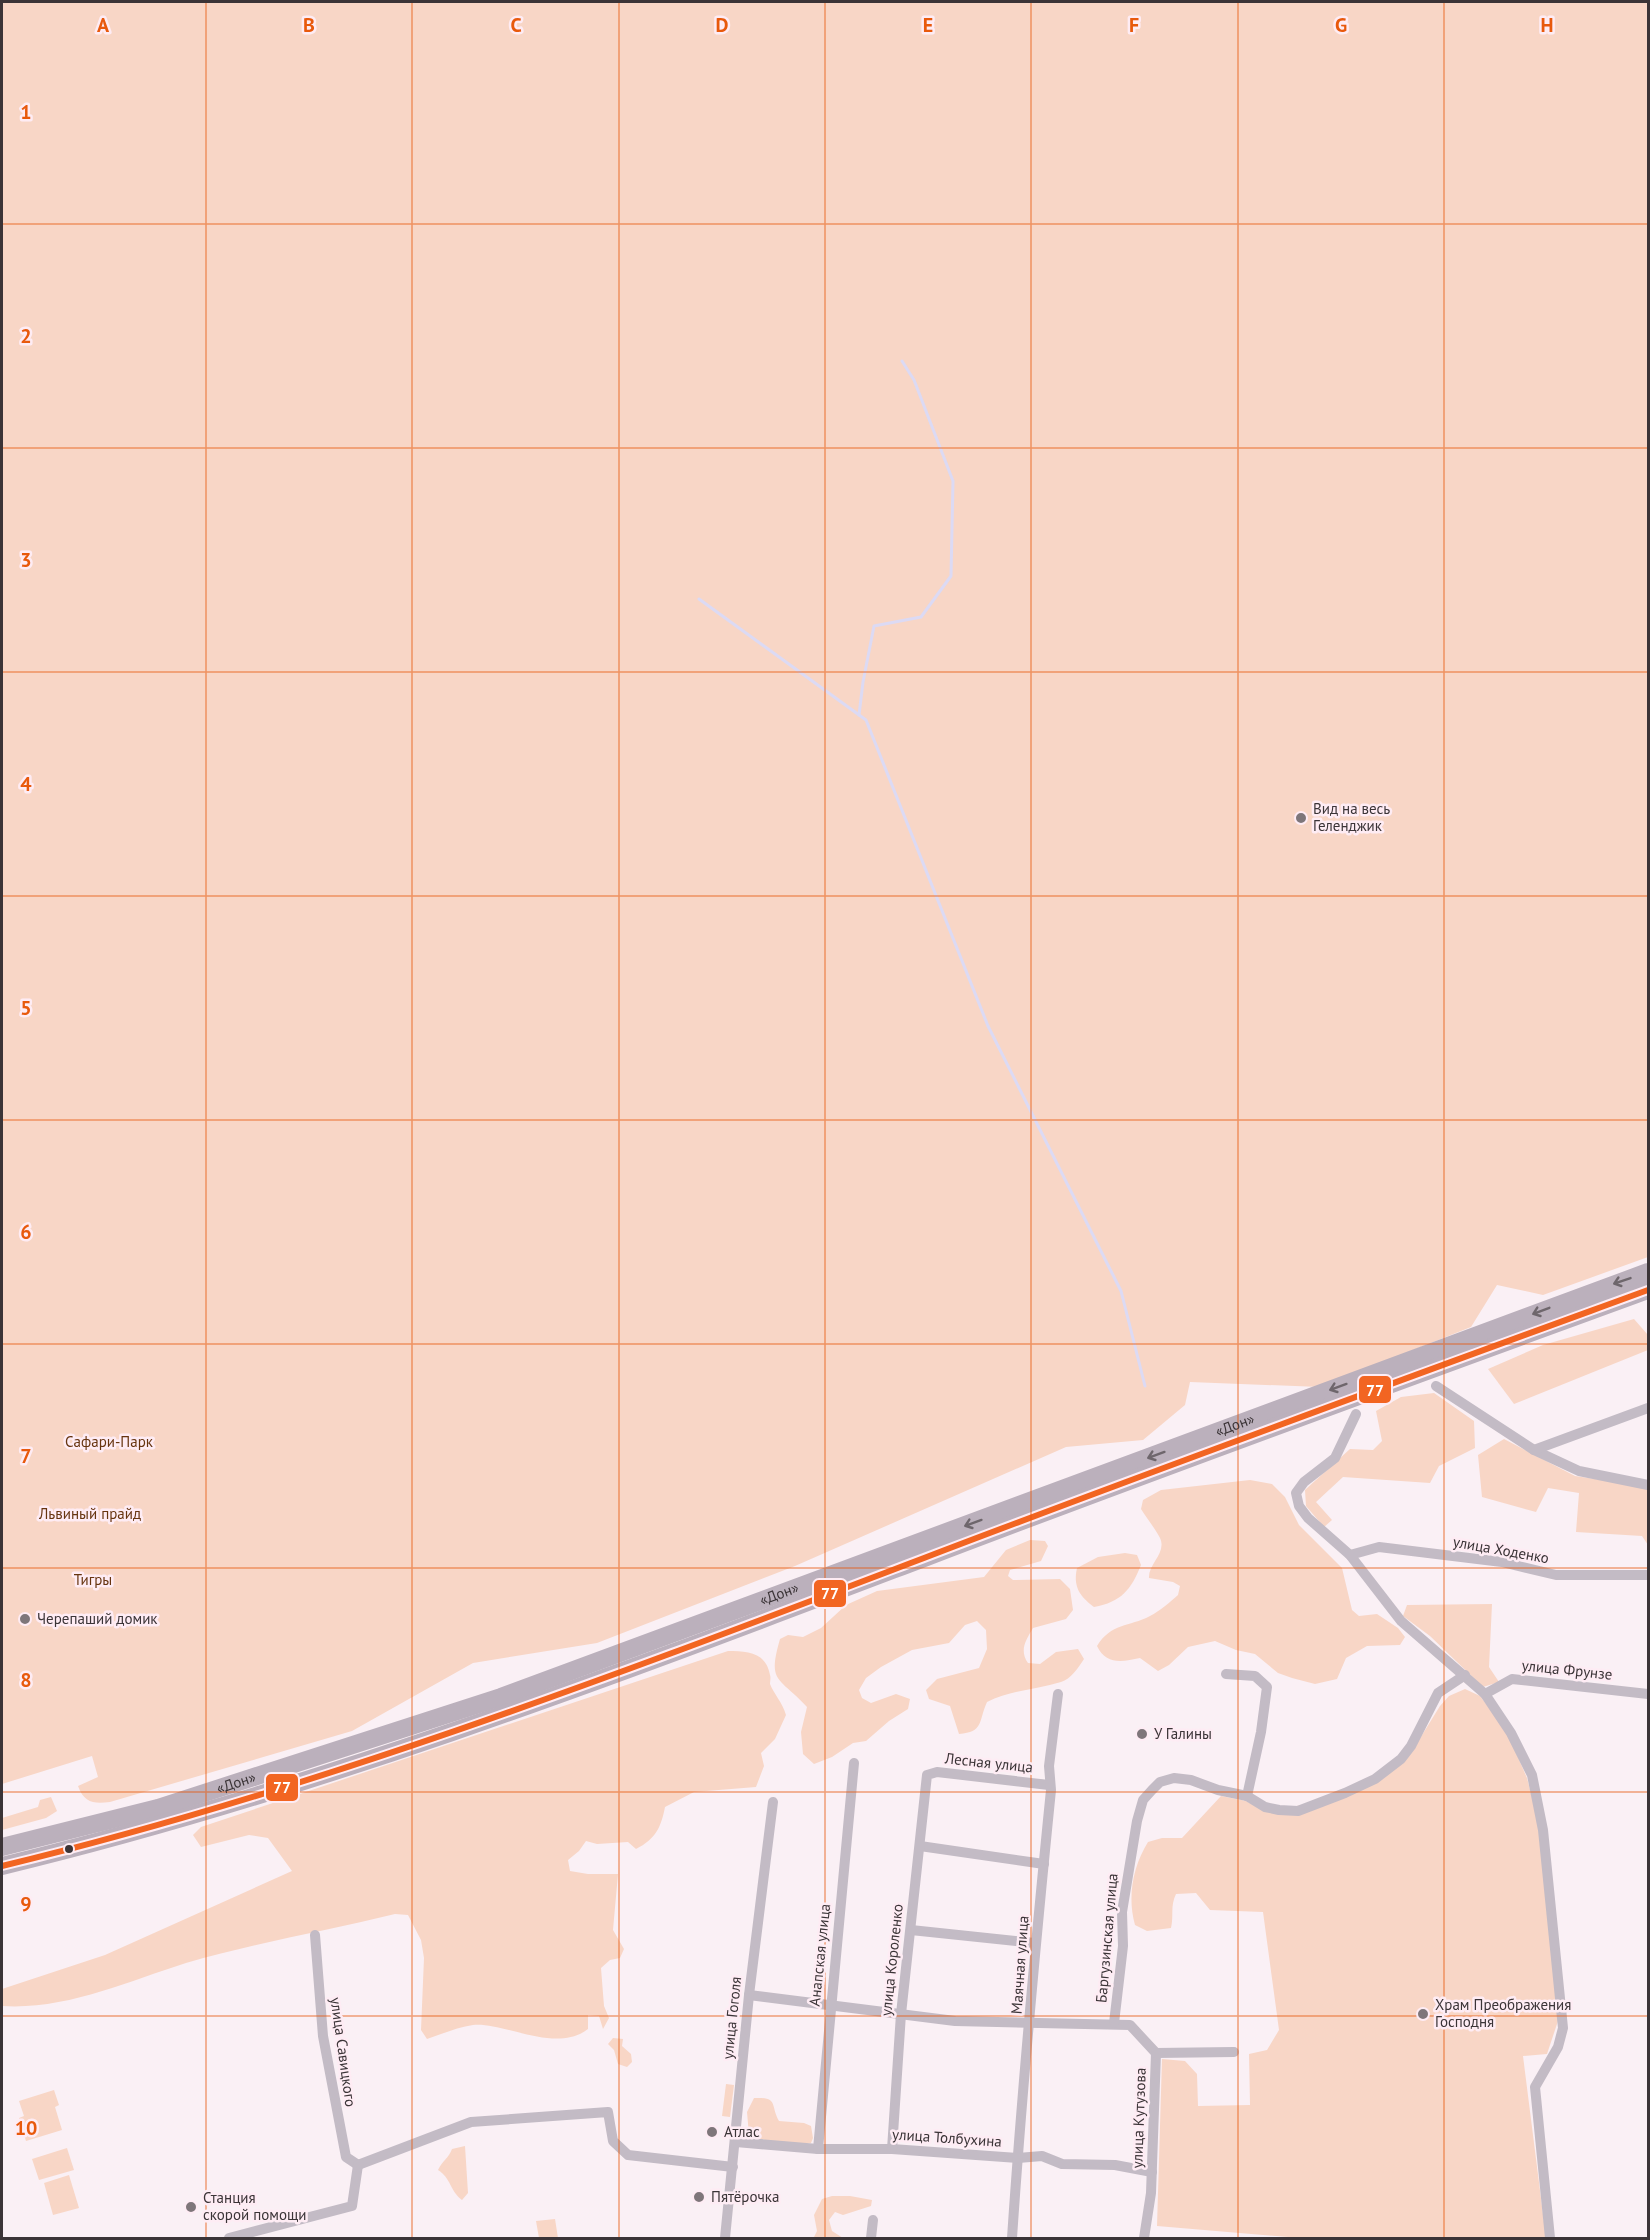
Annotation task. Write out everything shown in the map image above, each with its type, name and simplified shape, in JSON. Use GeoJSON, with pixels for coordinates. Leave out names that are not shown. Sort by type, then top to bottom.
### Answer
{"type":"FeatureCollection","features":[{"type":"Feature","properties":{"kind":"highway","name":"«Дон»"},"geometry":{"type":"LineString","coordinates":[[2,1847],[158,1808],[501,1697],[1648,1272]]}},
{"type":"Feature","properties":{"kind":"highway","name":"«Дон»"},"geometry":{"type":"LineString","coordinates":[[2,1866],[239,1803],[608,1678],[1184,1460],[1648,1290]]}},
{"type":"Feature","properties":{"kind":"highway"},"geometry":{"type":"LineString","coordinates":[[2,1874],[20,1866],[25,1861]]}},
{"type":"Feature","properties":{"kind":"street"},"geometry":{"type":"LineString","coordinates":[[1436,1386],[1534,1450],[1579,1471],[1648,1485]]}},
{"type":"Feature","properties":{"kind":"street"},"geometry":{"type":"LineString","coordinates":[[1534,1450],[1648,1408]]}},
{"type":"Feature","properties":{"kind":"street"},"geometry":{"type":"LineString","coordinates":[[1356,1414],[1335,1458],[1304,1482],[1296,1493],[1299,1506],[1308,1518],[1350,1556],[1401,1621],[1485,1694],[1511,1733],[1532,1774],[1543,1830],[1563,2028],[1558,2047],[1535,2087],[1550,2238]]}},
{"type":"Feature","properties":{"kind":"street","name":"улица Ходенко"},"geometry":{"type":"LineString","coordinates":[[1350,1556],[1380,1547],[1502,1562],[1556,1575],[1648,1575]]}},
{"type":"Feature","properties":{"kind":"street"},"geometry":{"type":"LineString","coordinates":[[1226,1674],[1256,1676],[1267,1687],[1253,1776],[1247,1796],[1264,1807],[1298,1811],[1345,1794],[1389,1770],[1406,1752],[1438,1693],[1465,1675]]}},
{"type":"Feature","properties":{"kind":"street","name":"улица Фрунзе"},"geometry":{"type":"LineString","coordinates":[[1485,1694],[1512,1679],[1648,1694]]}},
{"type":"Feature","properties":{"kind":"street","name":"Маячная улица"},"geometry":{"type":"LineString","coordinates":[[1012,2238],[1031,2021],[1034,1943],[1044,1863],[1050,1785],[1050,1751],[1058,1694]]}},
{"type":"Feature","properties":{"kind":"street","name":"Анапская улица"},"geometry":{"type":"LineString","coordinates":[[818,2149],[854,1763]]}},
{"type":"Feature","properties":{"kind":"street","name":"Лесная улица"},"geometry":{"type":"LineString","coordinates":[[927,1775],[937,1772],[1050,1785]]}},
{"type":"Feature","properties":{"kind":"street","name":"улица Короленко"},"geometry":{"type":"LineString","coordinates":[[892,2149],[901,2013],[927,1775]]}},
{"type":"Feature","properties":{"kind":"street","name":"Баргузинская улица"},"geometry":{"type":"LineString","coordinates":[[1114,2023],[1123,1946],[1124,1901],[1137,1821],[1143,1800],[1160,1782],[1174,1778],[1247,1796]]}},
{"type":"Feature","properties":{"kind":"street","name":"улица Гоголя"},"geometry":{"type":"LineString","coordinates":[[725,2238],[749,1995],[773,1802]]}},
{"type":"Feature","properties":{"kind":"street"},"geometry":{"type":"LineString","coordinates":[[920,1846],[1044,1863]]}},
{"type":"Feature","properties":{"kind":"street"},"geometry":{"type":"LineString","coordinates":[[911,1930],[1034,1943]]}},
{"type":"Feature","properties":{"kind":"street","name":"улица Савицкого"},"geometry":{"type":"LineString","coordinates":[[315,1935],[329,2078],[346,2157],[358,2165]]}},
{"type":"Feature","properties":{"kind":"street"},"geometry":{"type":"LineString","coordinates":[[749,1995],[955,2021],[1114,2023]]}},
{"type":"Feature","properties":{"kind":"street","name":"улица Кутузова"},"geometry":{"type":"LineString","coordinates":[[1114,2023],[1130,2025],[1156,2053],[1152,2172],[1144,2238]]}},
{"type":"Feature","properties":{"kind":"street"},"geometry":{"type":"LineString","coordinates":[[1156,2053],[1234,2052]]}},
{"type":"Feature","properties":{"kind":"street"},"geometry":{"type":"LineString","coordinates":[[229,2238],[352,2206],[358,2165],[471,2122],[608,2112],[613,2141],[628,2155],[733,2167]]}},
{"type":"Feature","properties":{"kind":"street","name":"улица Толбухина"},"geometry":{"type":"LineString","coordinates":[[736,2142],[818,2149],[892,2149],[1018,2158],[1042,2156],[1062,2164],[1116,2164],[1152,2172]]}},
{"type":"Feature","properties":{"kind":"street"},"geometry":{"type":"LineString","coordinates":[[871,2238],[873,2220]]}},
{"type":"Feature","properties":{"kind":"green space"},"geometry":{"type":"Polygon","coordinates":[[[2,2],[1648,2],[1648,1257],[1543,1295],[1497,1285],[1471,1327],[1320,1387],[1190,1382],[1185,1405],[1143,1440],[1066,1447],[795,1566],[597,1643],[473,1663],[352,1731],[110,1802],[90,1801],[80,1792],[78,1786],[98,1777],[92,1756],[2,1784],[2,2]]]}},
{"type":"Feature","properties":{"kind":"green space"},"geometry":{"type":"Polygon","coordinates":[[[1634,1319],[1648,1335],[1648,1350],[1514,1404],[1488,1369],[1543,1345],[1634,1319]]]}},
{"type":"Feature","properties":{"kind":"green space"},"geometry":{"type":"Polygon","coordinates":[[[1434,1393],[1474,1421],[1475,1448],[1439,1466],[1430,1483],[1343,1477],[1316,1502],[1332,1520],[1324,1527],[1306,1506],[1305,1490],[1350,1449],[1373,1450],[1382,1441],[1376,1411],[1401,1397],[1434,1393]]]}},
{"type":"Feature","properties":{"kind":"green space"},"geometry":{"type":"Polygon","coordinates":[[[1504,1439],[1575,1476],[1648,1487],[1648,1545],[1642,1536],[1576,1532],[1579,1493],[1548,1488],[1536,1512],[1482,1497],[1478,1455],[1504,1439]]]}},
{"type":"Feature","properties":{"kind":"green space"},"geometry":{"type":"Polygon","coordinates":[[[1250,1480],[1272,1484],[1285,1497],[1299,1525],[1342,1568],[1352,1610],[1359,1616],[1377,1614],[1398,1628],[1405,1637],[1400,1645],[1367,1646],[1346,1658],[1337,1679],[1315,1684],[1278,1673],[1255,1654],[1236,1650],[1215,1641],[1188,1647],[1169,1665],[1158,1671],[1140,1658],[1115,1661],[1105,1656],[1097,1646],[1108,1633],[1150,1616],[1178,1595],[1180,1586],[1173,1582],[1149,1578],[1151,1568],[1161,1549],[1161,1543],[1158,1534],[1141,1509],[1143,1500],[1161,1490],[1250,1480]]]}},
{"type":"Feature","properties":{"kind":"green space"},"geometry":{"type":"Polygon","coordinates":[[[1030,1540],[1045,1541],[1048,1546],[1041,1561],[1010,1570],[1008,1576],[1013,1580],[1060,1579],[1070,1589],[1073,1610],[1066,1619],[1033,1628],[1024,1645],[1025,1658],[1028,1663],[1040,1664],[1056,1652],[1078,1649],[1084,1659],[1071,1676],[1065,1681],[1005,1695],[987,1702],[979,1725],[973,1731],[959,1734],[950,1706],[929,1699],[926,1690],[937,1679],[979,1668],[987,1649],[986,1630],[977,1621],[965,1625],[949,1643],[912,1650],[881,1667],[866,1678],[859,1690],[862,1698],[871,1703],[896,1694],[910,1699],[908,1709],[889,1721],[866,1741],[853,1743],[832,1757],[814,1764],[803,1754],[801,1732],[807,1707],[783,1684],[775,1672],[780,1639],[788,1635],[803,1637],[821,1628],[846,1605],[877,1591],[984,1577],[1006,1550],[1030,1540]]]}},
{"type":"Feature","properties":{"kind":"green space"},"geometry":{"type":"Polygon","coordinates":[[[1125,1553],[1137,1555],[1141,1565],[1129,1588],[1111,1602],[1094,1607],[1078,1590],[1077,1568],[1098,1557],[1125,1553]]]}},
{"type":"Feature","properties":{"kind":"green space"},"geometry":{"type":"Polygon","coordinates":[[[1492,1604],[1489,1667],[1499,1682],[1483,1687],[1430,1636],[1403,1616],[1407,1605],[1492,1604]]]}},
{"type":"Feature","properties":{"kind":"green space"},"geometry":{"type":"Polygon","coordinates":[[[728,1651],[755,1654],[760,1657],[768,1667],[770,1684],[786,1715],[775,1739],[761,1753],[764,1766],[756,1787],[694,1792],[665,1807],[662,1821],[653,1837],[636,1849],[628,1842],[597,1844],[586,1841],[568,1860],[570,1871],[588,1874],[618,1874],[613,1930],[624,1949],[620,1958],[610,1960],[601,1968],[604,2006],[609,2018],[603,2029],[599,2016],[588,2015],[588,2029],[575,2036],[546,2038],[486,2025],[473,2025],[427,2039],[421,2030],[424,1958],[421,1940],[408,1915],[395,1914],[212,1956],[73,1999],[49,2004],[2,2006],[2,1989],[105,1955],[292,1871],[268,1838],[249,1835],[201,1847],[193,1835],[201,1827],[728,1651]]]}},
{"type":"Feature","properties":{"kind":"green space"},"geometry":{"type":"Polygon","coordinates":[[[1465,1689],[1480,1696],[1506,1730],[1527,1778],[1539,1824],[1559,2018],[1547,2054],[1523,2056],[1546,2238],[1300,2238],[1157,2226],[1162,2059],[1185,2061],[1197,2074],[1198,2106],[1250,2105],[1249,2054],[1267,2050],[1279,2030],[1263,1912],[1210,1910],[1196,1893],[1176,1894],[1171,1928],[1147,1931],[1135,1925],[1132,1904],[1133,1882],[1135,1871],[1148,1842],[1162,1838],[1182,1838],[1221,1796],[1246,1801],[1266,1812],[1347,1796],[1414,1748],[1440,1706],[1449,1696],[1465,1689]]]}},
{"type":"Feature","properties":{"kind":"green space"},"geometry":{"type":"Polygon","coordinates":[[[51,1797],[57,1811],[46,1818],[2,1830],[2,1818],[38,1807],[40,1800],[51,1797]]]}},
{"type":"Feature","properties":{"kind":"green space"},"geometry":{"type":"Polygon","coordinates":[[[613,2038],[623,2039],[622,2046],[631,2054],[632,2062],[627,2067],[618,2064],[614,2050],[608,2044],[613,2038]]]}},
{"type":"Feature","properties":{"kind":"green space"},"geometry":{"type":"Polygon","coordinates":[[[726,2084],[734,2085],[730,2117],[722,2116],[726,2084]]]}},
{"type":"Feature","properties":{"kind":"green space"},"geometry":{"type":"Polygon","coordinates":[[[54,2090],[59,2105],[55,2107],[62,2130],[26,2141],[19,2118],[24,2116],[19,2101],[54,2090]]]}},
{"type":"Feature","properties":{"kind":"green space"},"geometry":{"type":"Polygon","coordinates":[[[754,2098],[771,2101],[779,2121],[804,2123],[811,2126],[813,2138],[811,2143],[780,2142],[749,2135],[747,2112],[754,2098]]]}},
{"type":"Feature","properties":{"kind":"green space"},"geometry":{"type":"Polygon","coordinates":[[[465,2146],[468,2193],[462,2200],[446,2177],[438,2170],[452,2149],[465,2146]]]}},
{"type":"Feature","properties":{"kind":"green space"},"geometry":{"type":"Polygon","coordinates":[[[67,2148],[74,2170],[39,2180],[32,2159],[67,2148]]]}},
{"type":"Feature","properties":{"kind":"green space"},"geometry":{"type":"Polygon","coordinates":[[[69,2175],[79,2208],[53,2215],[44,2183],[69,2175]]]}},
{"type":"Feature","properties":{"kind":"green space"},"geometry":{"type":"Polygon","coordinates":[[[832,2196],[872,2200],[871,2206],[843,2215],[835,2212],[829,2220],[832,2231],[843,2238],[807,2238],[814,2237],[817,2231],[814,2215],[822,2199],[832,2196]]]}},
{"type":"Feature","properties":{"kind":"green space"},"geometry":{"type":"Polygon","coordinates":[[[555,2219],[558,2238],[539,2238],[536,2221],[555,2219]]]}},
{"type":"Feature","properties":{"kind":"waterway"},"geometry":{"type":"LineString","coordinates":[[859,715],[874,626],[921,617],[951,576],[953,481],[914,380],[902,361]]}},
{"type":"Feature","properties":{"kind":"waterway"},"geometry":{"type":"LineString","coordinates":[[699,599],[866,720],[988,1026],[1121,1291],[1145,1386]]}},
{"type":"Feature","properties":{"kind":"transit line","name":"77"},"geometry":{"type":"LineString","coordinates":[[2,1866],[120,1836],[236,1802],[468,1727],[1648,1290]]}},
{"type":"Feature","properties":{"kind":"place","name":"Вид на весь Геленджик"},"geometry":{"type":"Point","coordinates":[1301,818]}},
{"type":"Feature","properties":{"kind":"place","name":"Черепаший домик"},"geometry":{"type":"Point","coordinates":[25,1619]}},
{"type":"Feature","properties":{"kind":"place","name":"У Галины"},"geometry":{"type":"Point","coordinates":[1142,1734]}},
{"type":"Feature","properties":{"kind":"place","name":"Храм Преображения Господня"},"geometry":{"type":"Point","coordinates":[1423,2014]}},
{"type":"Feature","properties":{"kind":"place","name":"Атлас"},"geometry":{"type":"Point","coordinates":[712,2132]}},
{"type":"Feature","properties":{"kind":"place","name":"Пятёрочка"},"geometry":{"type":"Point","coordinates":[699,2197]}},
{"type":"Feature","properties":{"kind":"place","name":"Станция скорой помощи"},"geometry":{"type":"Point","coordinates":[191,2207]}},
{"type":"Feature","properties":{"kind":"park label","name":"Сафари-Парк"},"geometry":{"type":"Point","coordinates":[109,1442]}},
{"type":"Feature","properties":{"kind":"park label","name":"Львиный прайд"},"geometry":{"type":"Point","coordinates":[90,1514]}},
{"type":"Feature","properties":{"kind":"park label","name":"Тигры"},"geometry":{"type":"Point","coordinates":[93,1580]}}]}
